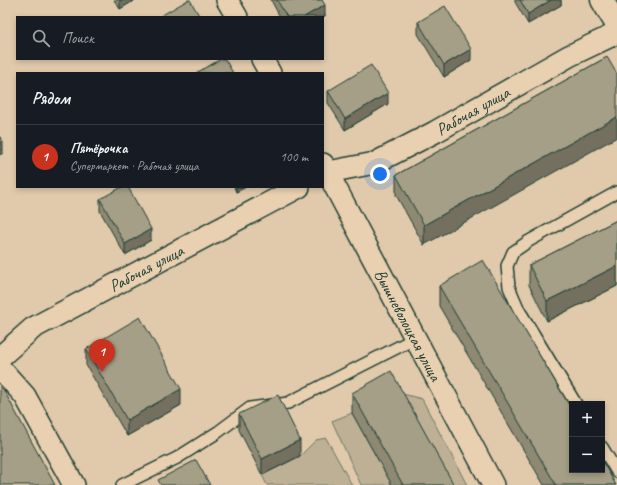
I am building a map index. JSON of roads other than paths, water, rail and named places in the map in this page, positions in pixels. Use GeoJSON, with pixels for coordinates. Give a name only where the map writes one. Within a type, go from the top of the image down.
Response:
{"type":"FeatureCollection","features":[{"type":"Feature","properties":{"kind":"street"},"geometry":{"type":"LineString","coordinates":[[227,0],[236,16]]}},
{"type":"Feature","properties":{"kind":"street"},"geometry":{"type":"LineString","coordinates":[[602,0],[617,26]]}},
{"type":"Feature","properties":{"kind":"street","name":"Рабочая улица"},"geometry":{"type":"LineString","coordinates":[[324,170],[376,163],[435,132],[569,56],[617,34]]}},
{"type":"Feature","properties":{"kind":"street"},"geometry":{"type":"LineString","coordinates":[[263,60],[269,72]]}},
{"type":"Feature","properties":{"kind":"street","name":"Вышневолоцкая улица"},"geometry":{"type":"LineString","coordinates":[[324,170],[416,338],[493,485]]}},
{"type":"Feature","properties":{"kind":"street","name":"Рабочая улица"},"geometry":{"type":"LineString","coordinates":[[0,357],[33,328],[297,188]]}},
{"type":"Feature","properties":{"kind":"street"},"geometry":{"type":"LineString","coordinates":[[0,368],[26,396],[74,485]]}},
{"type":"Feature","properties":{"kind":"street"},"geometry":{"type":"LineString","coordinates":[[0,391],[26,396]]}},
{"type":"Feature","properties":{"kind":"lane"},"geometry":{"type":"LineString","coordinates":[[574,401],[519,310],[509,287],[507,266],[513,252],[617,192]]}},
{"type":"Feature","properties":{"kind":"lane"},"geometry":{"type":"LineString","coordinates":[[122,485],[177,458],[218,432],[250,408],[288,403],[416,338]]}},
{"type":"Feature","properties":{"kind":"lane"},"geometry":{"type":"LineString","coordinates":[[605,452],[617,472]]}},
{"type":"Feature","properties":{"kind":"place","name":"Пятёрочка"},"geometry":{"type":"Point","coordinates":[102,372]}}]}
